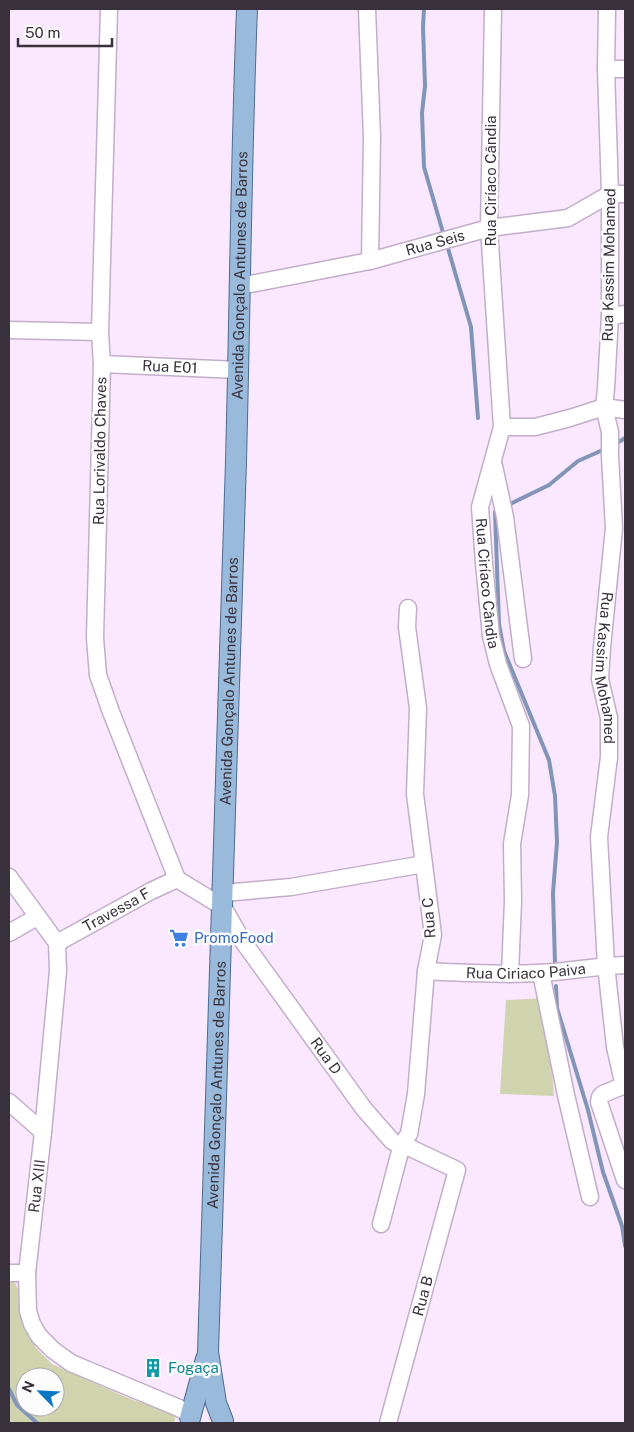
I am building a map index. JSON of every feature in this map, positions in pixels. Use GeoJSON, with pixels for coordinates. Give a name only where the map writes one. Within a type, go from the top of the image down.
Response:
{"type":"FeatureCollection","features":[{"type":"Feature","properties":{"kind":"main road","name":"Avenida Gonçalo Antunes de Barros"},"geometry":{"type":"LineString","coordinates":[[224,1422],[216,1402],[208,1352],[223,900],[238,370],[242,138],[247,9]]}},
{"type":"Feature","properties":{"kind":"main road","name":"Avenida Gonçalo Antunes de Barros"},"geometry":{"type":"LineString","coordinates":[[188,1420],[208,1352]]}},
{"type":"Feature","properties":{"kind":"main road","name":"Avenida Gonçalo Antunes de Barros"},"geometry":{"type":"LineString","coordinates":[[188,1420],[202,1415],[214,1417],[224,1422]]}},
{"type":"Feature","properties":{"kind":"street","name":"Rua Lorivaldo Chaves"},"geometry":{"type":"LineString","coordinates":[[109,9],[94,638],[98,675],[177,879]]}},
{"type":"Feature","properties":{"kind":"street"},"geometry":{"type":"LineString","coordinates":[[367,9],[372,137],[370,261]]}},
{"type":"Feature","properties":{"kind":"street","name":"Rua Ciríaco Cândia"},"geometry":{"type":"LineString","coordinates":[[492,9],[489,228],[502,427],[494,463],[480,507],[491,636],[498,664],[522,726],[520,795],[512,844],[514,901],[510,974]]}},
{"type":"Feature","properties":{"kind":"street","name":"Rua Kassim Mohamed"},"geometry":{"type":"LineString","coordinates":[[607,9],[606,69],[618,194],[618,315],[604,407],[610,432],[614,528],[600,679],[609,718],[609,757],[599,837],[606,966],[615,1047],[625,1086],[603,1094],[599,1102],[625,1180]]}},
{"type":"Feature","properties":{"kind":"street"},"geometry":{"type":"LineString","coordinates":[[606,69],[625,69]]}},
{"type":"Feature","properties":{"kind":"street","name":"Rua Seis"},"geometry":{"type":"LineString","coordinates":[[240,286],[370,261],[489,228],[568,218],[618,194]]}},
{"type":"Feature","properties":{"kind":"street"},"geometry":{"type":"LineString","coordinates":[[9,330],[100,332]]}},
{"type":"Feature","properties":{"kind":"street","name":"Rua E01"},"geometry":{"type":"LineString","coordinates":[[102,364],[238,370]]}},
{"type":"Feature","properties":{"kind":"street"},"geometry":{"type":"LineString","coordinates":[[502,427],[535,427],[604,407],[625,410]]}},
{"type":"Feature","properties":{"kind":"street"},"geometry":{"type":"LineString","coordinates":[[494,463],[505,517],[523,659]]}},
{"type":"Feature","properties":{"kind":"street","name":"Rua C"},"geometry":{"type":"LineString","coordinates":[[382,1224],[402,1144],[409,1134],[416,1094],[426,971],[433,935],[415,794],[418,708],[407,627],[408,608]]}},
{"type":"Feature","properties":{"kind":"street"},"geometry":{"type":"LineString","coordinates":[[177,879],[223,900],[424,864]]}},
{"type":"Feature","properties":{"kind":"street"},"geometry":{"type":"LineString","coordinates":[[9,877],[57,944]]}},
{"type":"Feature","properties":{"kind":"street","name":"Travessa F"},"geometry":{"type":"LineString","coordinates":[[57,944],[151,891],[177,879]]}},
{"type":"Feature","properties":{"kind":"street","name":"Rua D"},"geometry":{"type":"LineString","coordinates":[[223,900],[242,940],[364,1109],[392,1141],[457,1170]]}},
{"type":"Feature","properties":{"kind":"street"},"geometry":{"type":"LineString","coordinates":[[9,933],[37,916]]}},
{"type":"Feature","properties":{"kind":"street","name":"Rua XIII"},"geometry":{"type":"LineString","coordinates":[[57,944],[58,971],[43,1132],[27,1273],[28,1312],[39,1336],[53,1350],[71,1363],[179,1408],[186,1412],[188,1420]]}},
{"type":"Feature","properties":{"kind":"street","name":"Rua Ciriaco Paiva"},"geometry":{"type":"LineString","coordinates":[[426,971],[510,974],[625,965]]}},
{"type":"Feature","properties":{"kind":"street"},"geometry":{"type":"LineString","coordinates":[[541,973],[566,1095],[590,1197]]}},
{"type":"Feature","properties":{"kind":"street"},"geometry":{"type":"LineString","coordinates":[[9,1102],[43,1132]]}},
{"type":"Feature","properties":{"kind":"street","name":"Rua B"},"geometry":{"type":"LineString","coordinates":[[388,1423],[457,1170]]}},
{"type":"Feature","properties":{"kind":"street"},"geometry":{"type":"LineString","coordinates":[[9,1273],[27,1273]]}},
{"type":"Feature","properties":{"kind":"green space"},"geometry":{"type":"Polygon","coordinates":[[[546,998],[554,1096],[500,1094],[506,1000],[546,998]]]}},
{"type":"Feature","properties":{"kind":"green space"},"geometry":{"type":"Polygon","coordinates":[[[9,1277],[14,1281],[19,1291],[24,1319],[36,1348],[52,1364],[59,1367],[15,1367],[15,1417],[65,1417],[65,1370],[128,1398],[176,1415],[174,1423],[9,1423],[9,1277]]]}},
{"type":"Feature","properties":{"kind":"waterway"},"geometry":{"type":"LineString","coordinates":[[424,9],[425,86],[422,113],[424,167],[444,236]]}},
{"type":"Feature","properties":{"kind":"waterway"},"geometry":{"type":"LineString","coordinates":[[447,245],[471,327],[478,418]]}},
{"type":"Feature","properties":{"kind":"waterway"},"geometry":{"type":"LineString","coordinates":[[614,445],[625,438]]}},
{"type":"Feature","properties":{"kind":"waterway"},"geometry":{"type":"LineString","coordinates":[[506,506],[549,485],[578,461],[605,449]]}},
{"type":"Feature","properties":{"kind":"waterway"},"geometry":{"type":"LineString","coordinates":[[500,509],[495,512],[499,624],[504,651],[549,760],[555,796],[557,842],[553,893],[555,964]]}},
{"type":"Feature","properties":{"kind":"waterway"},"geometry":{"type":"LineString","coordinates":[[556,986],[557,1008],[588,1110],[603,1172],[622,1226],[625,1246]]}},
{"type":"Feature","properties":{"kind":"waterway"},"geometry":{"type":"LineString","coordinates":[[9,1389],[17,1405],[37,1423]]}},
{"type":"Feature","properties":{"kind":"place","name":"PromoFood"},"geometry":{"type":"Point","coordinates":[179,938]}},
{"type":"Feature","properties":{"kind":"place","name":"Fogaça"},"geometry":{"type":"Point","coordinates":[153,1368]}}]}
